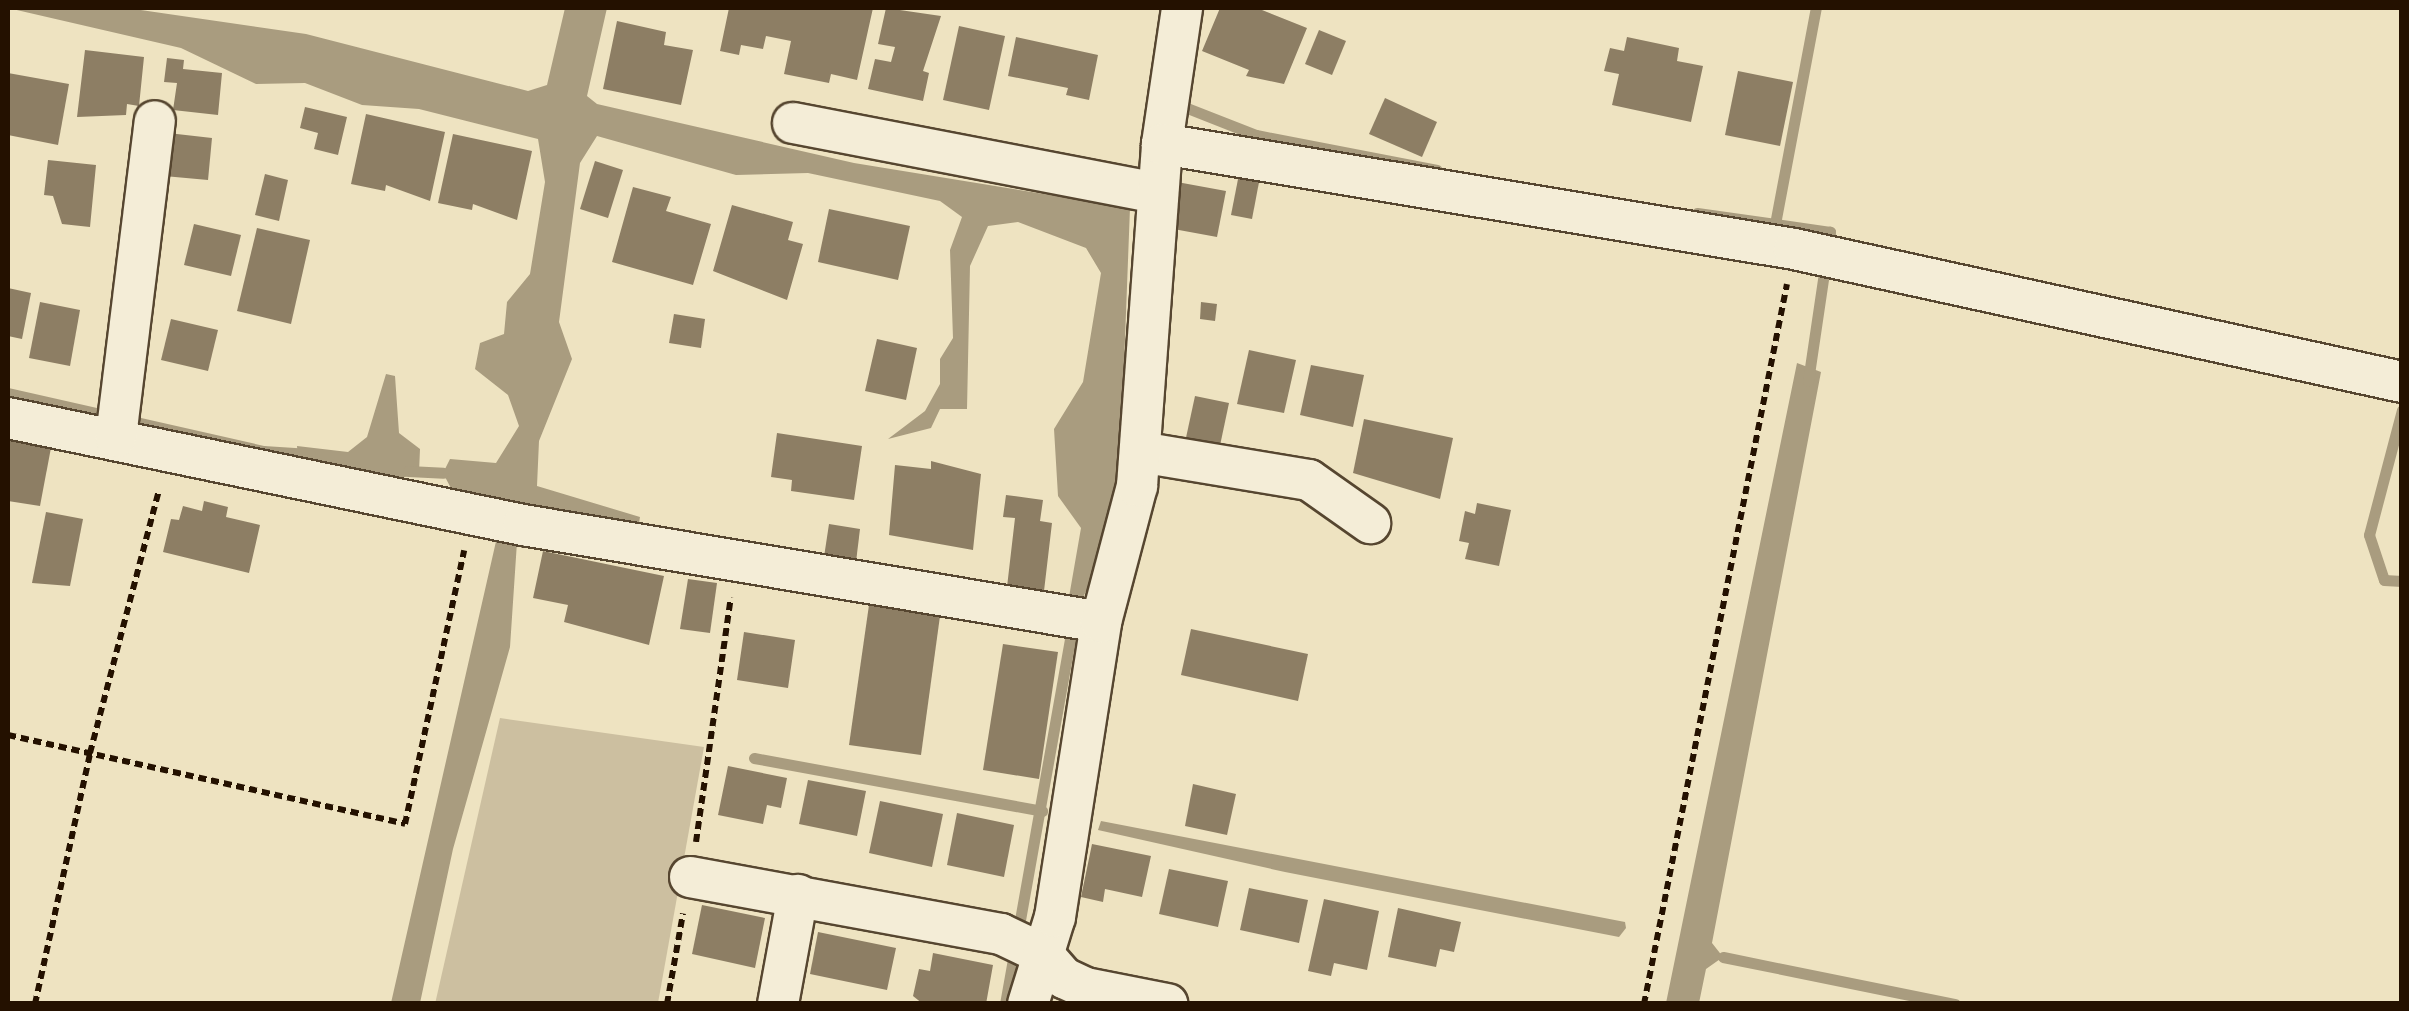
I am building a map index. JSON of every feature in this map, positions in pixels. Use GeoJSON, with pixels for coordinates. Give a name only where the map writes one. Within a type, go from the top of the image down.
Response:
{"type":"FeatureCollection","features":[{"type":"Feature","properties":{"kind":"street"},"geometry":{"type":"LineString","coordinates":[[1028,1004],[1077,799],[1076,757],[1101,622],[1140,452],[1157,193],[1182,8]]}},
{"type":"Feature","properties":{"kind":"street"},"geometry":{"type":"LineString","coordinates":[[119,421],[155,121]]}},
{"type":"Feature","properties":{"kind":"street"},"geometry":{"type":"LineString","coordinates":[[792,122],[1157,193]]}},
{"type":"Feature","properties":{"kind":"street"},"geometry":{"type":"LineString","coordinates":[[1162,144],[1794,249],[2399,382]]}},
{"type":"Feature","properties":{"kind":"street"},"geometry":{"type":"LineString","coordinates":[[8,418],[119,421],[169,450],[494,519],[1101,622]]}},
{"type":"Feature","properties":{"kind":"street"},"geometry":{"type":"LineString","coordinates":[[1140,452],[1309,480],[1370,523]]}},
{"type":"Feature","properties":{"kind":"street"},"geometry":{"type":"LineString","coordinates":[[690,877],[1001,934],[1043,954],[1064,978],[1085,988],[1166,1004]]}},
{"type":"Feature","properties":{"kind":"street"},"geometry":{"type":"LineString","coordinates":[[778,1004],[798,895]]}},
{"type":"Feature","properties":{"kind":"path"},"geometry":{"type":"LineString","coordinates":[[1644,1004],[1794,249]]}},
{"type":"Feature","properties":{"kind":"path"},"geometry":{"type":"LineString","coordinates":[[35,1004],[90,753],[169,450]]}},
{"type":"Feature","properties":{"kind":"path"},"geometry":{"type":"LineString","coordinates":[[8,735],[404,824],[494,519]]}},
{"type":"Feature","properties":{"kind":"path"},"geometry":{"type":"LineString","coordinates":[[667,1004],[690,877],[735,561]]}},
{"type":"Feature","properties":{"kind":"shaded area"},"geometry":{"type":"Polygon","coordinates":[[[8,8],[127,8],[306,34],[528,91],[547,85],[565,8],[607,8],[587,96],[597,104],[854,163],[1130,208],[1120,470],[1098,568],[1081,601],[1069,597],[1081,528],[1058,496],[1054,429],[1083,382],[1101,273],[1086,248],[1018,222],[988,226],[970,266],[967,409],[940,409],[931,428],[888,439],[925,411],[940,384],[940,359],[953,338],[950,250],[962,217],[940,201],[808,173],[736,175],[597,136],[580,163],[559,322],[572,359],[539,441],[537,486],[640,517],[638,529],[517,542],[510,647],[453,849],[420,1003],[391,1003],[502,515],[454,494],[443,473],[450,459],[496,463],[519,426],[508,395],[475,369],[480,343],[504,334],[507,302],[530,274],[545,182],[538,139],[419,109],[362,105],[305,83],[256,84],[181,48],[8,8]]]}},
{"type":"Feature","properties":{"kind":"shaded area"},"geometry":{"type":"Polygon","coordinates":[[[1797,363],[1821,372],[1712,943],[1723,957],[1706,969],[1699,1003],[1666,1003],[1797,363]]]}},
{"type":"Feature","properties":{"kind":"shaded area"},"geometry":{"type":"Polygon","coordinates":[[[386,374],[395,376],[399,433],[420,449],[419,473],[398,479],[298,457],[297,446],[348,452],[367,437],[386,374]]]}},
{"type":"Feature","properties":{"kind":"shaded area"},"geometry":{"type":"Polygon","coordinates":[[[500,718],[704,747],[658,1003],[435,1004],[500,718]]]}},
{"type":"Feature","properties":{"kind":"shaded area"},"geometry":{"type":"Polygon","coordinates":[[[1101,821],[1625,922],[1626,928],[1619,937],[1285,872],[1098,830],[1101,821]]]}},
{"type":"Feature","properties":{"kind":"building"},"geometry":{"type":"Polygon","coordinates":[[[729,8],[873,8],[857,80],[831,74],[829,83],[784,74],[791,41],[766,36],[763,49],[741,45],[739,55],[720,51],[729,8]]]}},
{"type":"Feature","properties":{"kind":"building"},"geometry":{"type":"Polygon","coordinates":[[[886,8],[941,16],[923,71],[929,73],[923,101],[868,89],[875,59],[891,62],[895,47],[878,44],[886,8]]]}},
{"type":"Feature","properties":{"kind":"building"},"geometry":{"type":"Polygon","coordinates":[[[1220,8],[1257,8],[1307,28],[1284,84],[1246,76],[1249,70],[1202,51],[1220,8]]]}},
{"type":"Feature","properties":{"kind":"building"},"geometry":{"type":"Polygon","coordinates":[[[617,21],[666,32],[664,45],[693,50],[681,105],[603,89],[617,21]]]}},
{"type":"Feature","properties":{"kind":"building"},"geometry":{"type":"Polygon","coordinates":[[[959,26],[1005,36],[989,110],[943,100],[959,26]]]}},
{"type":"Feature","properties":{"kind":"building"},"geometry":{"type":"Polygon","coordinates":[[[1319,30],[1346,41],[1332,75],[1305,64],[1319,30]]]}},
{"type":"Feature","properties":{"kind":"building"},"geometry":{"type":"Polygon","coordinates":[[[1016,37],[1098,55],[1089,100],[1066,95],[1068,88],[1008,76],[1016,37]]]}},
{"type":"Feature","properties":{"kind":"building"},"geometry":{"type":"Polygon","coordinates":[[[1627,37],[1679,48],[1677,61],[1703,66],[1691,122],[1612,105],[1619,74],[1604,71],[1610,48],[1624,51],[1627,37]]]}},
{"type":"Feature","properties":{"kind":"building"},"geometry":{"type":"Polygon","coordinates":[[[85,50],[144,57],[139,106],[127,104],[126,115],[77,117],[85,50]]]}},
{"type":"Feature","properties":{"kind":"building"},"geometry":{"type":"Polygon","coordinates":[[[167,58],[184,60],[183,69],[222,73],[218,115],[173,110],[177,83],[164,82],[167,58]]]}},
{"type":"Feature","properties":{"kind":"building"},"geometry":{"type":"Polygon","coordinates":[[[1738,71],[1793,82],[1780,146],[1725,135],[1738,71]]]}},
{"type":"Feature","properties":{"kind":"building"},"geometry":{"type":"Polygon","coordinates":[[[8,73],[69,84],[58,145],[8,135],[8,73]]]}},
{"type":"Feature","properties":{"kind":"building"},"geometry":{"type":"Polygon","coordinates":[[[1385,98],[1437,122],[1422,157],[1369,134],[1385,98]]]}},
{"type":"Feature","properties":{"kind":"building"},"geometry":{"type":"Polygon","coordinates":[[[305,107],[347,117],[338,155],[314,149],[318,133],[300,128],[305,107]]]}},
{"type":"Feature","properties":{"kind":"building"},"geometry":{"type":"Polygon","coordinates":[[[366,114],[445,132],[430,201],[386,185],[385,191],[351,184],[366,114]]]}},
{"type":"Feature","properties":{"kind":"building"},"geometry":{"type":"Polygon","coordinates":[[[168,133],[212,138],[208,180],[164,176],[168,133]]]}},
{"type":"Feature","properties":{"kind":"building"},"geometry":{"type":"Polygon","coordinates":[[[453,134],[532,151],[517,220],[473,204],[472,210],[438,203],[453,134]]]}},
{"type":"Feature","properties":{"kind":"building"},"geometry":{"type":"Polygon","coordinates":[[[48,160],[96,165],[90,227],[62,224],[53,196],[44,195],[48,160]]]}},
{"type":"Feature","properties":{"kind":"building"},"geometry":{"type":"Polygon","coordinates":[[[595,161],[623,170],[608,218],[580,209],[595,161]]]}},
{"type":"Feature","properties":{"kind":"building"},"geometry":{"type":"Polygon","coordinates":[[[265,174],[288,180],[279,221],[255,215],[265,174]]]}},
{"type":"Feature","properties":{"kind":"building"},"geometry":{"type":"Polygon","coordinates":[[[1239,174],[1260,177],[1252,219],[1231,215],[1239,174]]]}},
{"type":"Feature","properties":{"kind":"building"},"geometry":{"type":"Polygon","coordinates":[[[1177,182],[1226,191],[1217,237],[1168,228],[1177,182]]]}},
{"type":"Feature","properties":{"kind":"building"},"geometry":{"type":"Polygon","coordinates":[[[633,187],[671,197],[666,211],[711,224],[693,285],[612,262],[633,187]]]}},
{"type":"Feature","properties":{"kind":"building"},"geometry":{"type":"Polygon","coordinates":[[[732,205],[793,222],[788,240],[803,244],[787,300],[713,271],[732,205]]]}},
{"type":"Feature","properties":{"kind":"building"},"geometry":{"type":"Polygon","coordinates":[[[829,209],[910,226],[898,280],[818,262],[829,209]]]}},
{"type":"Feature","properties":{"kind":"building"},"geometry":{"type":"Polygon","coordinates":[[[194,224],[241,235],[231,276],[184,265],[194,224]]]}},
{"type":"Feature","properties":{"kind":"building"},"geometry":{"type":"Polygon","coordinates":[[[257,228],[310,240],[291,324],[237,311],[257,228]]]}},
{"type":"Feature","properties":{"kind":"building"},"geometry":{"type":"Polygon","coordinates":[[[8,288],[31,293],[22,339],[8,336],[8,288]]]}},
{"type":"Feature","properties":{"kind":"building"},"geometry":{"type":"Polygon","coordinates":[[[40,302],[80,310],[70,366],[29,358],[40,302]]]}},
{"type":"Feature","properties":{"kind":"building"},"geometry":{"type":"Polygon","coordinates":[[[1201,302],[1217,304],[1215,321],[1200,319],[1201,302]]]}},
{"type":"Feature","properties":{"kind":"building"},"geometry":{"type":"Polygon","coordinates":[[[674,314],[705,319],[701,348],[669,343],[674,314]]]}},
{"type":"Feature","properties":{"kind":"building"},"geometry":{"type":"Polygon","coordinates":[[[171,319],[218,330],[208,371],[161,360],[171,319]]]}},
{"type":"Feature","properties":{"kind":"building"},"geometry":{"type":"Polygon","coordinates":[[[877,339],[917,348],[906,400],[865,391],[877,339]]]}},
{"type":"Feature","properties":{"kind":"building"},"geometry":{"type":"Polygon","coordinates":[[[1249,350],[1296,360],[1284,413],[1237,404],[1249,350]]]}},
{"type":"Feature","properties":{"kind":"building"},"geometry":{"type":"Polygon","coordinates":[[[1311,365],[1364,375],[1353,427],[1300,415],[1311,365]]]}},
{"type":"Feature","properties":{"kind":"building"},"geometry":{"type":"Polygon","coordinates":[[[1195,396],[1229,403],[1218,455],[1184,447],[1195,396]]]}},
{"type":"Feature","properties":{"kind":"building"},"geometry":{"type":"Polygon","coordinates":[[[1364,419],[1453,438],[1440,499],[1353,473],[1364,419]]]}},
{"type":"Feature","properties":{"kind":"building"},"geometry":{"type":"Polygon","coordinates":[[[8,429],[53,437],[40,506],[8,501],[8,429]]]}},
{"type":"Feature","properties":{"kind":"building"},"geometry":{"type":"Polygon","coordinates":[[[777,433],[862,446],[854,500],[791,491],[792,480],[771,477],[777,433]]]}},
{"type":"Feature","properties":{"kind":"building"},"geometry":{"type":"Polygon","coordinates":[[[931,461],[981,474],[973,550],[889,535],[895,465],[931,469],[931,461]]]}},
{"type":"Feature","properties":{"kind":"building"},"geometry":{"type":"Polygon","coordinates":[[[1006,495],[1043,500],[1040,521],[1052,523],[1044,591],[1007,587],[1015,518],[1003,517],[1006,495]]]}},
{"type":"Feature","properties":{"kind":"building"},"geometry":{"type":"Polygon","coordinates":[[[204,501],[228,507],[226,517],[260,525],[249,573],[163,552],[171,519],[179,520],[183,506],[202,511],[204,501]]]}},
{"type":"Feature","properties":{"kind":"building"},"geometry":{"type":"Polygon","coordinates":[[[1477,503],[1511,510],[1499,566],[1465,559],[1469,543],[1459,541],[1465,511],[1475,514],[1477,503]]]}},
{"type":"Feature","properties":{"kind":"building"},"geometry":{"type":"Polygon","coordinates":[[[46,512],[83,519],[70,586],[32,583],[46,512]]]}},
{"type":"Feature","properties":{"kind":"building"},"geometry":{"type":"Polygon","coordinates":[[[829,524],[860,529],[856,562],[824,557],[829,524]]]}},
{"type":"Feature","properties":{"kind":"building"},"geometry":{"type":"Polygon","coordinates":[[[543,551],[664,576],[649,645],[564,622],[568,605],[533,598],[543,551]]]}},
{"type":"Feature","properties":{"kind":"building"},"geometry":{"type":"Polygon","coordinates":[[[688,579],[717,583],[710,633],[680,629],[688,579]]]}},
{"type":"Feature","properties":{"kind":"building"},"geometry":{"type":"Polygon","coordinates":[[[869,605],[940,616],[921,755],[849,745],[869,605]]]}},
{"type":"Feature","properties":{"kind":"building"},"geometry":{"type":"Polygon","coordinates":[[[1191,629],[1308,654],[1298,701],[1181,675],[1191,629]]]}},
{"type":"Feature","properties":{"kind":"building"},"geometry":{"type":"Polygon","coordinates":[[[744,632],[795,640],[788,688],[737,680],[744,632]]]}},
{"type":"Feature","properties":{"kind":"building"},"geometry":{"type":"Polygon","coordinates":[[[1003,644],[1058,652],[1039,779],[983,770],[1003,644]]]}},
{"type":"Feature","properties":{"kind":"building"},"geometry":{"type":"Polygon","coordinates":[[[728,766],[787,778],[781,808],[767,805],[763,824],[718,815],[728,766]]]}},
{"type":"Feature","properties":{"kind":"building"},"geometry":{"type":"Polygon","coordinates":[[[808,780],[866,791],[857,836],[799,824],[808,780]]]}},
{"type":"Feature","properties":{"kind":"building"},"geometry":{"type":"Polygon","coordinates":[[[1193,784],[1236,794],[1227,835],[1185,826],[1193,784]]]}},
{"type":"Feature","properties":{"kind":"building"},"geometry":{"type":"Polygon","coordinates":[[[880,801],[943,814],[932,867],[869,853],[880,801]]]}},
{"type":"Feature","properties":{"kind":"building"},"geometry":{"type":"Polygon","coordinates":[[[957,813],[1014,825],[1004,877],[947,865],[957,813]]]}},
{"type":"Feature","properties":{"kind":"building"},"geometry":{"type":"Polygon","coordinates":[[[1092,844],[1151,856],[1142,897],[1105,889],[1103,902],[1081,897],[1092,844]]]}},
{"type":"Feature","properties":{"kind":"building"},"geometry":{"type":"Polygon","coordinates":[[[1169,869],[1228,881],[1218,927],[1159,914],[1169,869]]]}},
{"type":"Feature","properties":{"kind":"building"},"geometry":{"type":"Polygon","coordinates":[[[1249,888],[1308,900],[1299,943],[1240,930],[1249,888]]]}},
{"type":"Feature","properties":{"kind":"building"},"geometry":{"type":"Polygon","coordinates":[[[1324,899],[1379,911],[1367,970],[1334,963],[1331,976],[1308,971],[1324,899]]]}},
{"type":"Feature","properties":{"kind":"building"},"geometry":{"type":"Polygon","coordinates":[[[702,905],[765,918],[755,968],[692,954],[702,905]]]}},
{"type":"Feature","properties":{"kind":"building"},"geometry":{"type":"Polygon","coordinates":[[[1398,908],[1461,922],[1454,952],[1440,949],[1436,967],[1388,957],[1398,908]]]}},
{"type":"Feature","properties":{"kind":"building"},"geometry":{"type":"Polygon","coordinates":[[[818,932],[896,948],[887,990],[810,974],[818,932]]]}},
{"type":"Feature","properties":{"kind":"building"},"geometry":{"type":"Polygon","coordinates":[[[933,953],[993,965],[986,1004],[923,1004],[913,996],[919,969],[930,971],[933,953]]]}},
{"type":"Feature","properties":{"kind":"waterway"},"geometry":{"type":"LineString","coordinates":[[1808,381],[1830,232],[1775,224],[1816,8]]}},
{"type":"Feature","properties":{"kind":"waterway"},"geometry":{"type":"LineString","coordinates":[[1184,100],[1182,106],[1256,135],[1437,170]]}},
{"type":"Feature","properties":{"kind":"waterway"},"geometry":{"type":"LineString","coordinates":[[1697,213],[1775,224]]}},
{"type":"Feature","properties":{"kind":"waterway"},"geometry":{"type":"LineString","coordinates":[[8,393],[263,451],[310,454]]}},
{"type":"Feature","properties":{"kind":"waterway"},"geometry":{"type":"LineString","coordinates":[[2402,410],[2369,535],[2384,580],[2402,581]]}},
{"type":"Feature","properties":{"kind":"waterway"},"geometry":{"type":"LineString","coordinates":[[408,471],[443,473]]}},
{"type":"Feature","properties":{"kind":"waterway"},"geometry":{"type":"LineString","coordinates":[[1005,1004],[1073,623]]}},
{"type":"Feature","properties":{"kind":"waterway"},"geometry":{"type":"LineString","coordinates":[[754,758],[1042,811]]}},
{"type":"Feature","properties":{"kind":"waterway"},"geometry":{"type":"LineString","coordinates":[[1723,957],[1955,1004]]}}]}
